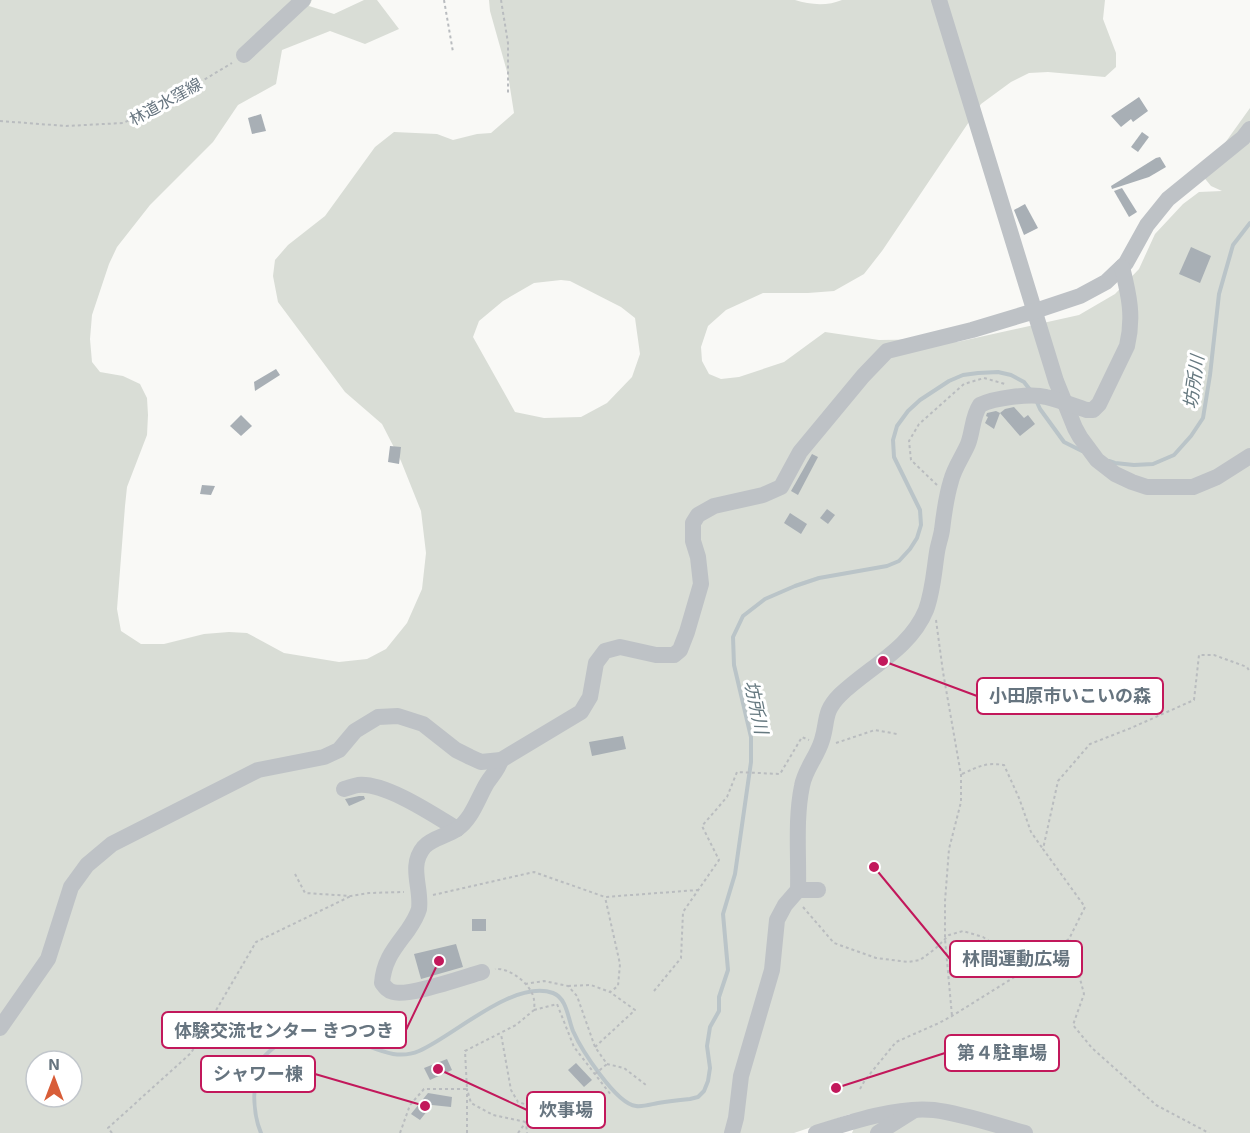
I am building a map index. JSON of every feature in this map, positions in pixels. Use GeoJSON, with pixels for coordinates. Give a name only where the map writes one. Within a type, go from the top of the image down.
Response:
{"type":"FeatureCollection","features":[{"type":"Feature","properties":{"kind":"street"},"geometry":{"type":"LineString","coordinates":[[244,55],[303,0]]}},
{"type":"Feature","properties":{"kind":"street"},"geometry":{"type":"LineString","coordinates":[[939,0],[1056,381],[1080,437],[1097,460],[1116,474],[1147,486],[1193,487],[1217,477],[1250,456]]}},
{"type":"Feature","properties":{"kind":"street"},"geometry":{"type":"LineString","coordinates":[[0,1028],[48,959],[71,887],[87,865],[112,844],[258,770],[324,757],[339,750],[355,731],[378,717],[398,716],[423,724],[456,750],[481,762],[501,760],[581,712],[590,697],[596,663],[605,651],[620,646],[656,655],[674,655],[680,650],[701,584],[698,557],[693,541],[693,523],[698,515],[714,506],[763,495],[781,487],[800,452],[863,376],[887,351],[972,330],[1035,311],[1080,296],[1106,282],[1126,263],[1147,225],[1168,199],[1244,138],[1250,129]]}},
{"type":"Feature","properties":{"kind":"street"},"geometry":{"type":"LineString","coordinates":[[732,1133],[741,1076],[772,970],[777,920],[795,893],[802,785],[806,770],[820,746],[830,707],[840,695],[908,638],[922,619],[932,590],[951,479],[969,442],[973,421],[980,405],[995,399],[1027,396],[1047,397],[1087,410],[1093,410],[1099,404],[1127,346],[1130,329],[1131,304],[1122,267]]}},
{"type":"Feature","properties":{"kind":"street"},"geometry":{"type":"LineString","coordinates":[[483,972],[408,993],[392,992],[382,983],[385,964],[418,911],[419,895],[416,875],[419,855],[423,848],[432,841],[457,829],[468,817],[488,781],[499,768],[501,760]]}},
{"type":"Feature","properties":{"kind":"street"},"geometry":{"type":"LineString","coordinates":[[344,789],[358,785],[378,788],[398,795],[457,829]]}},
{"type":"Feature","properties":{"kind":"street"},"geometry":{"type":"LineString","coordinates":[[795,893],[818,890]]}},
{"type":"Feature","properties":{"kind":"street"},"geometry":{"type":"LineString","coordinates":[[816,1133],[894,1111],[932,1110],[968,1117],[1024,1133]]}},
{"type":"Feature","properties":{"kind":"street"},"geometry":{"type":"LineString","coordinates":[[878,1133],[914,1111]]}},
{"type":"Feature","properties":{"kind":"path"},"geometry":{"type":"LineString","coordinates":[[444,0],[453,52]]}},
{"type":"Feature","properties":{"kind":"path"},"geometry":{"type":"LineString","coordinates":[[501,0],[508,43],[508,94]]}},
{"type":"Feature","properties":{"kind":"path","name":"林道水窪線"},"geometry":{"type":"LineString","coordinates":[[0,121],[66,126],[123,123],[162,105],[244,55]]}},
{"type":"Feature","properties":{"kind":"path"},"geometry":{"type":"LineString","coordinates":[[948,495],[911,460],[909,441],[919,424],[964,384],[984,378],[1000,382],[1027,396]]}},
{"type":"Feature","properties":{"kind":"path"},"geometry":{"type":"LineString","coordinates":[[935,613],[961,775],[961,802],[949,849],[945,901],[945,939],[952,1016]]}},
{"type":"Feature","properties":{"kind":"path"},"geometry":{"type":"LineString","coordinates":[[1043,849],[1058,781],[1090,744],[1194,700],[1198,655],[1214,655],[1247,667],[1250,672]]}},
{"type":"Feature","properties":{"kind":"path"},"geometry":{"type":"LineString","coordinates":[[654,991],[681,958],[683,912],[719,860],[702,826],[727,797],[737,772],[780,774],[802,737],[826,747],[875,730],[897,734]]}},
{"type":"Feature","properties":{"kind":"path"},"geometry":{"type":"LineString","coordinates":[[860,1089],[896,1042],[952,1016],[1070,939],[1085,907],[1031,832],[1004,765],[992,763],[982,765],[961,775]]}},
{"type":"Feature","properties":{"kind":"path"},"geometry":{"type":"LineString","coordinates":[[295,874],[305,892],[351,896],[369,893],[419,895],[534,872],[604,897],[699,890]]}},
{"type":"Feature","properties":{"kind":"path"},"geometry":{"type":"LineString","coordinates":[[795,893],[834,943],[876,958],[908,962],[920,960],[949,935],[963,931],[983,937],[1008,954],[1021,973]]}},
{"type":"Feature","properties":{"kind":"path"},"geometry":{"type":"LineString","coordinates":[[112,1133],[108,1128],[191,1053],[256,942],[351,896]]}},
{"type":"Feature","properties":{"kind":"path"},"geometry":{"type":"LineString","coordinates":[[604,897],[620,964],[618,986],[609,992]]}},
{"type":"Feature","properties":{"kind":"path"},"geometry":{"type":"LineString","coordinates":[[1070,939],[1084,994],[1073,1025],[1092,1048],[1156,1105],[1209,1133]]}},
{"type":"Feature","properties":{"kind":"path"},"geometry":{"type":"LineString","coordinates":[[483,972],[499,968],[519,978],[534,998],[534,1010]]}},
{"type":"Feature","properties":{"kind":"path"},"geometry":{"type":"LineString","coordinates":[[525,984],[544,981],[568,986],[591,985],[609,992],[635,1010],[595,1047]]}},
{"type":"Feature","properties":{"kind":"path"},"geometry":{"type":"LineString","coordinates":[[568,986],[577,996],[595,1047],[607,1064],[624,1068],[646,1084]]}},
{"type":"Feature","properties":{"kind":"path"},"geometry":{"type":"LineString","coordinates":[[467,1133],[465,1051],[501,1034],[534,1010],[557,1004],[574,1047],[611,1095]]}},
{"type":"Feature","properties":{"kind":"path"},"geometry":{"type":"LineString","coordinates":[[501,1034],[511,1090],[518,1102],[537,1110],[536,1117],[526,1122],[518,1133]]}},
{"type":"Feature","properties":{"kind":"path"},"geometry":{"type":"LineString","coordinates":[[595,1075],[607,1064]]}},
{"type":"Feature","properties":{"kind":"path"},"geometry":{"type":"LineString","coordinates":[[400,1133],[410,1105],[424,1089],[467,1089]]}},
{"type":"Feature","properties":{"kind":"path"},"geometry":{"type":"LineString","coordinates":[[467,1089],[471,1103],[493,1115],[526,1122]]}},
{"type":"Feature","properties":{"kind":"path"},"geometry":{"type":"LineString","coordinates":[[526,1122],[527,1133]]}},
{"type":"Feature","properties":{"kind":"shaded area"},"geometry":{"type":"Polygon","coordinates":[[[0,0],[312,0],[309,6],[334,14],[364,0],[377,0],[399,29],[365,44],[330,31],[282,50],[276,84],[238,105],[213,142],[150,205],[117,247],[92,315],[90,339],[92,362],[100,372],[123,376],[140,384],[147,398],[147,435],[127,487],[117,609],[121,631],[141,644],[164,644],[204,634],[247,633],[284,653],[339,662],[367,659],[386,649],[407,623],[422,589],[426,553],[421,511],[401,461],[382,424],[345,392],[278,302],[273,276],[275,260],[288,245],[325,216],[375,147],[394,132],[437,134],[453,140],[491,133],[514,113],[508,75],[489,0],[795,0],[819,4],[842,0],[1105,0],[1103,19],[1116,53],[1116,67],[1105,77],[1048,72],[1029,73],[1011,82],[981,104],[864,274],[834,291],[763,293],[726,310],[708,326],[701,347],[702,361],[709,374],[721,379],[739,377],[784,362],[825,332],[879,340],[946,339],[957,342],[1079,315],[1115,294],[1139,269],[1155,234],[1183,204],[1199,192],[1222,191],[1211,186],[1202,175],[1250,108],[1250,1133],[852,1133],[855,1126],[850,1114],[794,1133],[0,1133],[0,0]],[[570,281],[534,283],[503,301],[479,321],[473,337],[515,412],[544,418],[581,417],[607,403],[632,377],[640,354],[635,318],[621,307],[570,281]]]}},
{"type":"Feature","properties":{"kind":"building"},"geometry":{"type":"Polygon","coordinates":[[[1139,97],[1148,111],[1133,122],[1131,119],[1121,127],[1111,116],[1139,97]]]}},
{"type":"Feature","properties":{"kind":"building"},"geometry":{"type":"Polygon","coordinates":[[[261,114],[266,131],[252,134],[248,118],[261,114]]]}},
{"type":"Feature","properties":{"kind":"building"},"geometry":{"type":"Polygon","coordinates":[[[1142,132],[1149,137],[1138,152],[1131,147],[1142,132]]]}},
{"type":"Feature","properties":{"kind":"building"},"geometry":{"type":"Polygon","coordinates":[[[1160,157],[1166,167],[1149,177],[1112,189],[1111,186],[1160,157]]]}},
{"type":"Feature","properties":{"kind":"building"},"geometry":{"type":"Polygon","coordinates":[[[1122,188],[1137,212],[1129,217],[1114,191],[1122,188]]]}},
{"type":"Feature","properties":{"kind":"building"},"geometry":{"type":"Polygon","coordinates":[[[1025,204],[1038,228],[1024,235],[1014,210],[1025,204]]]}},
{"type":"Feature","properties":{"kind":"building"},"geometry":{"type":"Polygon","coordinates":[[[1191,247],[1211,256],[1200,283],[1179,274],[1191,247]]]}},
{"type":"Feature","properties":{"kind":"building"},"geometry":{"type":"Polygon","coordinates":[[[276,369],[280,375],[255,391],[254,382],[276,369]]]}},
{"type":"Feature","properties":{"kind":"building"},"geometry":{"type":"Polygon","coordinates":[[[1014,407],[1024,418],[1028,415],[1035,424],[1020,436],[1000,413],[1014,407]]]}},
{"type":"Feature","properties":{"kind":"building"},"geometry":{"type":"Polygon","coordinates":[[[996,411],[1000,413],[994,429],[985,423],[987,413],[996,411]]]}},
{"type":"Feature","properties":{"kind":"building"},"geometry":{"type":"Polygon","coordinates":[[[241,415],[252,426],[241,436],[230,426],[241,415]]]}},
{"type":"Feature","properties":{"kind":"building"},"geometry":{"type":"Polygon","coordinates":[[[390,446],[401,447],[399,464],[388,462],[390,446]]]}},
{"type":"Feature","properties":{"kind":"building"},"geometry":{"type":"Polygon","coordinates":[[[812,454],[818,457],[798,495],[791,491],[812,454]]]}},
{"type":"Feature","properties":{"kind":"building"},"geometry":{"type":"Polygon","coordinates":[[[202,485],[215,486],[211,495],[200,494],[202,485]]]}},
{"type":"Feature","properties":{"kind":"building"},"geometry":{"type":"Polygon","coordinates":[[[827,509],[835,515],[828,524],[820,518],[827,509]]]}},
{"type":"Feature","properties":{"kind":"building"},"geometry":{"type":"Polygon","coordinates":[[[790,513],[807,524],[801,534],[784,523],[790,513]]]}},
{"type":"Feature","properties":{"kind":"building"},"geometry":{"type":"Polygon","coordinates":[[[623,736],[626,749],[592,756],[589,742],[623,736]]]}},
{"type":"Feature","properties":{"kind":"building"},"geometry":{"type":"Polygon","coordinates":[[[364,796],[365,799],[349,806],[345,799],[364,796]]]}},
{"type":"Feature","properties":{"kind":"building"},"geometry":{"type":"Polygon","coordinates":[[[472,919],[486,919],[486,931],[472,931],[472,919]]]}},
{"type":"Feature","properties":{"kind":"building"},"geometry":{"type":"Polygon","coordinates":[[[456,944],[463,967],[421,979],[414,954],[456,944]]]}},
{"type":"Feature","properties":{"kind":"building"},"geometry":{"type":"Polygon","coordinates":[[[447,1059],[452,1070],[430,1080],[424,1068],[447,1059]]]}},
{"type":"Feature","properties":{"kind":"building"},"geometry":{"type":"Polygon","coordinates":[[[576,1063],[592,1080],[584,1087],[568,1070],[576,1063]]]}},
{"type":"Feature","properties":{"kind":"building"},"geometry":{"type":"Polygon","coordinates":[[[428,1093],[452,1097],[451,1107],[432,1105],[420,1120],[411,1114],[428,1093]]]}},
{"type":"Feature","properties":{"kind":"waterway","name":"坊所川"},"geometry":{"type":"LineString","coordinates":[[1109,461],[1134,465],[1153,464],[1174,455],[1203,418],[1219,294],[1233,245],[1250,223]]}},
{"type":"Feature","properties":{"kind":"waterway","name":"坊所川"},"geometry":{"type":"LineString","coordinates":[[261,1133],[254,1102],[257,1070],[267,1054],[285,1041],[304,1035],[325,1034],[394,1054],[411,1054],[433,1044],[502,1001],[537,991],[553,993],[561,999],[583,1050],[609,1086],[628,1103],[642,1106],[698,1097],[704,1091],[708,1081],[710,1068],[707,1046],[710,1027],[719,1011],[719,997],[728,970],[723,914],[735,874],[751,762],[751,737],[734,665],[733,637],[743,616],[765,599],[819,578],[887,566],[899,561],[910,549],[921,525],[920,510],[894,457],[893,440],[897,426],[920,400],[949,381],[963,375],[978,373],[998,372],[1011,375],[1024,382],[1031,391]]}},
{"type":"Feature","properties":{"kind":"waterway","name":"坊所川"},"geometry":{"type":"LineString","coordinates":[[1036,400],[1064,442],[1082,451]]}},
{"type":"Feature","properties":{"kind":"place","name":"小田原市いこいの森"},"geometry":{"type":"Point","coordinates":[883,661]}},
{"type":"Feature","properties":{"kind":"place","name":"林間運動広場"},"geometry":{"type":"Point","coordinates":[874,867]}},
{"type":"Feature","properties":{"kind":"place","name":"体験交流センター きつつき"},"geometry":{"type":"Point","coordinates":[439,961]}},
{"type":"Feature","properties":{"kind":"place","name":"炊事場"},"geometry":{"type":"Point","coordinates":[438,1069]}},
{"type":"Feature","properties":{"kind":"place","name":"第４駐車場"},"geometry":{"type":"Point","coordinates":[836,1088]}},
{"type":"Feature","properties":{"kind":"place","name":"シャワー棟"},"geometry":{"type":"Point","coordinates":[425,1106]}}]}
